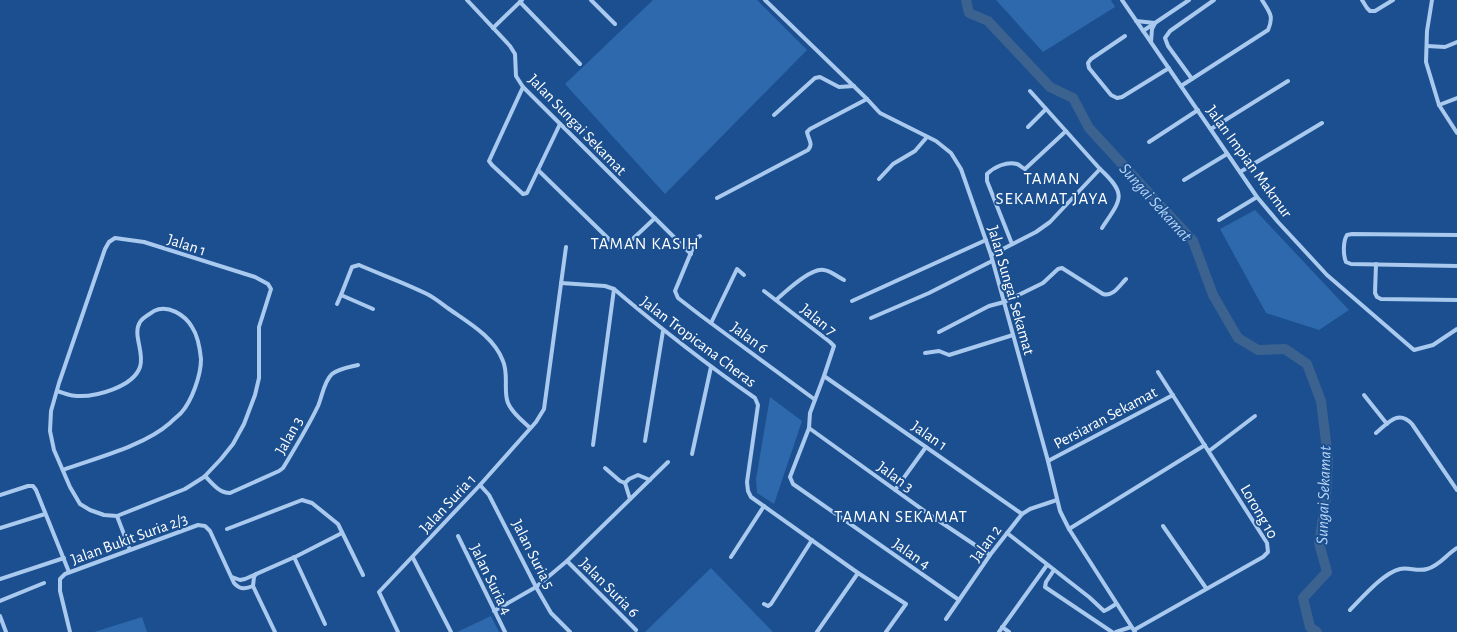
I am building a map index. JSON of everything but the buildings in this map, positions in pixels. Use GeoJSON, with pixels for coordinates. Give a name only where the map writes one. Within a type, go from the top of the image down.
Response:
{"type":"FeatureCollection","features":[{"type":"Feature","properties":{"kind":"street","name":"Jalan Sungai Sekamat"},"geometry":{"type":"LineString","coordinates":[[467,0],[510,46],[515,54],[516,76],[523,87],[691,254]]}},
{"type":"Feature","properties":{"kind":"street"},"geometry":{"type":"LineString","coordinates":[[591,0],[615,24]]}},
{"type":"Feature","properties":{"kind":"street","name":"Jalan Sungai Sekamat"},"geometry":{"type":"LineString","coordinates":[[765,0],[880,113],[936,141],[951,153],[961,170],[991,255],[1048,461],[1060,511],[1069,529],[1133,630]]}},
{"type":"Feature","properties":{"kind":"street","name":"Jalan Impian Makmur"},"geometry":{"type":"LineString","coordinates":[[1122,0],[1257,197],[1327,275],[1414,350],[1433,346],[1457,329]]}},
{"type":"Feature","properties":{"kind":"street"},"geometry":{"type":"LineString","coordinates":[[1143,31],[1189,0]]}},
{"type":"Feature","properties":{"kind":"street"},"geometry":{"type":"LineString","coordinates":[[1192,79],[1168,46],[1165,38],[1170,31],[1214,0]]}},
{"type":"Feature","properties":{"kind":"street"},"geometry":{"type":"LineString","coordinates":[[1181,86],[1268,30],[1272,21],[1270,13],[1262,0]]}},
{"type":"Feature","properties":{"kind":"street"},"geometry":{"type":"LineString","coordinates":[[1362,0],[1370,11],[1376,10],[1393,0]]}},
{"type":"Feature","properties":{"kind":"street"},"geometry":{"type":"LineString","coordinates":[[1432,0],[1427,31],[1426,62],[1438,105],[1457,133]]}},
{"type":"Feature","properties":{"kind":"street"},"geometry":{"type":"LineString","coordinates":[[493,28],[521,1],[580,64]]}},
{"type":"Feature","properties":{"kind":"street"},"geometry":{"type":"LineString","coordinates":[[1136,21],[1156,23]]}},
{"type":"Feature","properties":{"kind":"street"},"geometry":{"type":"LineString","coordinates":[[1151,42],[1152,29],[1156,23]]}},
{"type":"Feature","properties":{"kind":"street"},"geometry":{"type":"LineString","coordinates":[[1124,36],[1091,59],[1088,63],[1089,68],[1111,95],[1117,98],[1122,97],[1169,68]]}},
{"type":"Feature","properties":{"kind":"street"},"geometry":{"type":"LineString","coordinates":[[1427,46],[1445,47],[1457,42]]}},
{"type":"Feature","properties":{"kind":"street"},"geometry":{"type":"LineString","coordinates":[[774,115],[815,78],[820,77],[839,87],[854,86]]}},
{"type":"Feature","properties":{"kind":"street"},"geometry":{"type":"LineString","coordinates":[[1211,129],[1288,81]]}},
{"type":"Feature","properties":{"kind":"street"},"geometry":{"type":"LineString","coordinates":[[523,87],[489,161],[523,194],[527,193],[560,124]]}},
{"type":"Feature","properties":{"kind":"street"},"geometry":{"type":"LineString","coordinates":[[1030,91],[1117,187],[1119,199],[1118,206],[1102,228]]}},
{"type":"Feature","properties":{"kind":"street"},"geometry":{"type":"LineString","coordinates":[[1438,105],[1457,98]]}},
{"type":"Feature","properties":{"kind":"street"},"geometry":{"type":"LineString","coordinates":[[717,198],[808,150],[811,144],[807,132],[810,129],[867,99]]}},
{"type":"Feature","properties":{"kind":"street"},"geometry":{"type":"LineString","coordinates":[[1028,127],[1046,109]]}},
{"type":"Feature","properties":{"kind":"street"},"geometry":{"type":"LineString","coordinates":[[1149,142],[1198,110]]}},
{"type":"Feature","properties":{"kind":"street"},"geometry":{"type":"LineString","coordinates":[[1240,172],[1322,123]]}},
{"type":"Feature","properties":{"kind":"street"},"geometry":{"type":"LineString","coordinates":[[1012,244],[986,176],[990,171],[1005,164],[1016,164],[1025,169],[1066,131]]}},
{"type":"Feature","properties":{"kind":"street"},"geometry":{"type":"LineString","coordinates":[[879,180],[886,174],[893,164],[915,151],[927,137]]}},
{"type":"Feature","properties":{"kind":"street"},"geometry":{"type":"LineString","coordinates":[[1184,180],[1228,154]]}},
{"type":"Feature","properties":{"kind":"street"},"geometry":{"type":"LineString","coordinates":[[991,255],[1036,232],[1050,222],[1100,169]]}},
{"type":"Feature","properties":{"kind":"street"},"geometry":{"type":"LineString","coordinates":[[538,170],[616,247],[623,248],[655,218]]}},
{"type":"Feature","properties":{"kind":"street"},"geometry":{"type":"LineString","coordinates":[[1219,220],[1257,197]]}},
{"type":"Feature","properties":{"kind":"street"},"geometry":{"type":"LineString","coordinates":[[1457,234],[1352,234],[1347,235],[1344,239],[1344,258],[1346,262],[1351,264],[1457,266]]}},
{"type":"Feature","properties":{"kind":"street"},"geometry":{"type":"LineString","coordinates":[[691,254],[697,238],[700,236]]}},
{"type":"Feature","properties":{"kind":"street","name":"Jalan 1"},"geometry":{"type":"LineString","coordinates":[[115,238],[144,242],[263,281],[268,284],[271,289],[260,327],[259,378],[255,395],[244,424],[233,444],[221,459],[205,476],[186,489],[118,516],[104,515],[90,510],[80,504],[62,470],[54,450],[50,431],[51,411],[57,391],[99,263],[109,242],[115,238]]}},
{"type":"Feature","properties":{"kind":"street"},"geometry":{"type":"LineString","coordinates":[[852,301],[986,240]]}},
{"type":"Feature","properties":{"kind":"street","name":"Jalan Suria 1"},"geometry":{"type":"LineString","coordinates":[[398,632],[379,592],[413,558],[480,485],[530,428],[544,409],[566,247]]}},
{"type":"Feature","properties":{"kind":"street","name":"Jalan 6"},"geometry":{"type":"LineString","coordinates":[[691,254],[675,291],[678,298],[814,399]]}},
{"type":"Feature","properties":{"kind":"street"},"geometry":{"type":"LineString","coordinates":[[871,318],[929,293],[992,261]]}},
{"type":"Feature","properties":{"kind":"street"},"geometry":{"type":"LineString","coordinates":[[1376,264],[1375,293],[1377,297],[1457,300]]}},
{"type":"Feature","properties":{"kind":"street"},"geometry":{"type":"LineString","coordinates":[[337,304],[352,267],[359,266],[428,294],[489,339],[497,348],[507,375],[506,388],[508,402],[514,412],[530,428]]}},
{"type":"Feature","properties":{"kind":"street"},"geometry":{"type":"LineString","coordinates":[[939,332],[989,306],[1004,302],[1044,283],[1058,269],[1062,268],[1108,296],[1113,294],[1126,279]]}},
{"type":"Feature","properties":{"kind":"street"},"geometry":{"type":"LineString","coordinates":[[711,323],[737,269],[744,275]]}},
{"type":"Feature","properties":{"kind":"street"},"geometry":{"type":"LineString","coordinates":[[776,300],[792,285],[817,270],[824,270],[844,280]]}},
{"type":"Feature","properties":{"kind":"street","name":"Jalan Tropicana Cheras"},"geometry":{"type":"LineString","coordinates":[[561,283],[605,286],[614,289],[663,331],[755,398],[758,405],[747,482],[748,491],[751,497],[858,573],[906,604],[886,632]]}},
{"type":"Feature","properties":{"kind":"street"},"geometry":{"type":"LineString","coordinates":[[593,445],[614,289]]}},
{"type":"Feature","properties":{"kind":"street","name":"Jalan 7"},"geometry":{"type":"LineString","coordinates":[[764,291],[834,346],[824,376]]}},
{"type":"Feature","properties":{"kind":"street"},"geometry":{"type":"LineString","coordinates":[[341,295],[373,309]]}},
{"type":"Feature","properties":{"kind":"street"},"geometry":{"type":"LineString","coordinates":[[57,391],[78,396],[100,394],[115,389],[135,376],[140,367],[141,355],[137,330],[140,322],[149,314],[160,309],[173,310],[183,316],[192,327],[199,346],[201,360],[199,375],[194,392],[182,412],[163,429],[150,437],[62,470]]}},
{"type":"Feature","properties":{"kind":"street"},"geometry":{"type":"LineString","coordinates":[[645,441],[663,331]]}},
{"type":"Feature","properties":{"kind":"street"},"geometry":{"type":"LineString","coordinates":[[925,353],[939,351],[949,355],[1013,334]]}},
{"type":"Feature","properties":{"kind":"street","name":"Jalan 3"},"geometry":{"type":"LineString","coordinates":[[205,476],[224,493],[230,493],[279,472],[299,441],[318,405],[331,374],[358,365]]}},
{"type":"Feature","properties":{"kind":"street"},"geometry":{"type":"LineString","coordinates":[[692,454],[711,367]]}},
{"type":"Feature","properties":{"kind":"street","name":"Lorong 10"},"geometry":{"type":"LineString","coordinates":[[1116,632],[1133,630],[1263,557],[1268,552],[1267,543],[1158,372]]}},
{"type":"Feature","properties":{"kind":"street"},"geometry":{"type":"LineString","coordinates":[[809,428],[810,413],[814,399],[824,376]]}},
{"type":"Feature","properties":{"kind":"street","name":"Jalan 1"},"geometry":{"type":"LineString","coordinates":[[824,376],[1022,514]]}},
{"type":"Feature","properties":{"kind":"street","name":"Persiaran Sekamat"},"geometry":{"type":"LineString","coordinates":[[1048,461],[1173,395]]}},
{"type":"Feature","properties":{"kind":"street"},"geometry":{"type":"LineString","coordinates":[[1364,395],[1387,424]]}},
{"type":"Feature","properties":{"kind":"street"},"geometry":{"type":"LineString","coordinates":[[1209,451],[1255,416]]}},
{"type":"Feature","properties":{"kind":"street"},"geometry":{"type":"LineString","coordinates":[[1376,433],[1396,417],[1401,416],[1406,418],[1412,424],[1457,490]]}},
{"type":"Feature","properties":{"kind":"street","name":"Jalan 3"},"geometry":{"type":"LineString","coordinates":[[809,428],[895,490],[990,555]]}},
{"type":"Feature","properties":{"kind":"street","name":"Jalan 4"},"geometry":{"type":"LineString","coordinates":[[809,428],[790,477],[793,484],[959,600]]}},
{"type":"Feature","properties":{"kind":"street"},"geometry":{"type":"LineString","coordinates":[[1069,529],[1205,445]]}},
{"type":"Feature","properties":{"kind":"street"},"geometry":{"type":"LineString","coordinates":[[895,490],[926,447]]}},
{"type":"Feature","properties":{"kind":"street"},"geometry":{"type":"LineString","coordinates":[[494,611],[536,587],[567,561],[668,462]]}},
{"type":"Feature","properties":{"kind":"street"},"geometry":{"type":"LineString","coordinates":[[605,468],[620,481],[625,483],[630,499]]}},
{"type":"Feature","properties":{"kind":"street"},"geometry":{"type":"LineString","coordinates":[[625,483],[629,479],[638,475],[650,480]]}},
{"type":"Feature","properties":{"kind":"street","name":"Jalan Suria 5"},"geometry":{"type":"LineString","coordinates":[[480,485],[489,494],[536,587],[552,613],[570,632]]}},
{"type":"Feature","properties":{"kind":"street"},"geometry":{"type":"LineString","coordinates":[[0,495],[28,486],[33,486],[36,490],[69,572]]}},
{"type":"Feature","properties":{"kind":"street"},"geometry":{"type":"LineString","coordinates":[[227,529],[302,500],[312,503],[338,524],[363,576]]}},
{"type":"Feature","properties":{"kind":"street","name":"Jalan 2"},"geometry":{"type":"LineString","coordinates":[[946,619],[990,555],[1022,514],[1030,509],[1057,500]]}},
{"type":"Feature","properties":{"kind":"street"},"geometry":{"type":"LineString","coordinates":[[731,557],[764,506]]}},
{"type":"Feature","properties":{"kind":"street"},"geometry":{"type":"LineString","coordinates":[[0,528],[45,514]]}},
{"type":"Feature","properties":{"kind":"street"},"geometry":{"type":"LineString","coordinates":[[118,516],[130,550]]}},
{"type":"Feature","properties":{"kind":"street","name":"Jalan Bukit Suria 2/3"},"geometry":{"type":"LineString","coordinates":[[70,632],[60,590],[60,579],[65,574],[198,525],[205,526],[210,531],[237,587],[244,588],[253,586]]}},
{"type":"Feature","properties":{"kind":"street"},"geometry":{"type":"LineString","coordinates":[[1163,526],[1206,588]]}},
{"type":"Feature","properties":{"kind":"street"},"geometry":{"type":"LineString","coordinates":[[231,577],[240,580],[245,579],[342,533]]}},
{"type":"Feature","properties":{"kind":"street"},"geometry":{"type":"LineString","coordinates":[[1007,533],[1089,597],[1104,611],[1116,604]]}},
{"type":"Feature","properties":{"kind":"street","name":"Jalan Suria 4"},"geometry":{"type":"LineString","coordinates":[[458,536],[505,632]]}},
{"type":"Feature","properties":{"kind":"street"},"geometry":{"type":"LineString","coordinates":[[764,604],[768,606],[771,604],[812,540]]}},
{"type":"Feature","properties":{"kind":"street"},"geometry":{"type":"LineString","coordinates":[[1350,610],[1383,578],[1392,572],[1400,569],[1427,569],[1435,565],[1457,548]]}},
{"type":"Feature","properties":{"kind":"street"},"geometry":{"type":"LineString","coordinates":[[294,557],[325,624]]}},
{"type":"Feature","properties":{"kind":"street"},"geometry":{"type":"LineString","coordinates":[[0,579],[64,558]]}},
{"type":"Feature","properties":{"kind":"street"},"geometry":{"type":"LineString","coordinates":[[413,558],[451,632]]}},
{"type":"Feature","properties":{"kind":"street","name":"Jalan Suria 6"},"geometry":{"type":"LineString","coordinates":[[567,561],[636,630]]}},
{"type":"Feature","properties":{"kind":"street"},"geometry":{"type":"LineString","coordinates":[[999,632],[1047,565]]}},
{"type":"Feature","properties":{"kind":"street"},"geometry":{"type":"LineString","coordinates":[[1054,570],[1044,587],[1112,632]]}},
{"type":"Feature","properties":{"kind":"street"},"geometry":{"type":"LineString","coordinates":[[256,573],[253,586],[275,632]]}},
{"type":"Feature","properties":{"kind":"street"},"geometry":{"type":"LineString","coordinates":[[817,632],[858,573]]}},
{"type":"Feature","properties":{"kind":"street"},"geometry":{"type":"LineString","coordinates":[[0,601],[44,583]]}},
{"type":"Feature","properties":{"kind":"street"},"geometry":{"type":"LineString","coordinates":[[0,616],[6,632]]}},
{"type":"Feature","properties":{"kind":"street"},"geometry":{"type":"LineString","coordinates":[[1002,627],[1009,632]]}},
{"type":"Feature","properties":{"kind":"shaded area"},"geometry":{"type":"Polygon","coordinates":[[[653,0],[757,0],[807,50],[665,194],[565,84],[653,0]]]}},
{"type":"Feature","properties":{"kind":"shaded area"},"geometry":{"type":"Polygon","coordinates":[[[996,0],[1111,0],[1115,7],[1043,52],[996,0]]]}},
{"type":"Feature","properties":{"kind":"shaded area"},"geometry":{"type":"Polygon","coordinates":[[[1255,210],[1349,310],[1319,330],[1266,313],[1220,229],[1255,210]]]}},
{"type":"Feature","properties":{"kind":"shaded area"},"geometry":{"type":"Polygon","coordinates":[[[770,397],[802,421],[774,504],[757,493],[756,479],[770,397]]]}},
{"type":"Feature","properties":{"kind":"shaded area"},"geometry":{"type":"Polygon","coordinates":[[[711,568],[773,632],[645,632],[711,568]]]}},
{"type":"Feature","properties":{"kind":"shaded area"},"geometry":{"type":"Polygon","coordinates":[[[491,616],[499,632],[457,632],[491,616]]]}},
{"type":"Feature","properties":{"kind":"shaded area"},"geometry":{"type":"Polygon","coordinates":[[[142,617],[147,632],[94,632],[142,617]]]}},
{"type":"Feature","properties":{"kind":"waterway","name":"Sungai Sekamat"},"geometry":{"type":"LineString","coordinates":[[966,0],[969,13],[988,21],[1050,87],[1073,98],[1089,128],[1193,241],[1213,295],[1238,338],[1258,350],[1285,349],[1307,364],[1321,401],[1328,458],[1326,499],[1319,543],[1327,572],[1303,598],[1310,627],[1317,632]]}},
{"type":"Feature","properties":{"kind":"district","name":"TAMAN SEKAMAT JAYA"},"geometry":{"type":"Point","coordinates":[1052,188]}},
{"type":"Feature","properties":{"kind":"district","name":"TAMAN KASIH"},"geometry":{"type":"Point","coordinates":[645,243]}},
{"type":"Feature","properties":{"kind":"district","name":"TAMAN SEKAMAT"},"geometry":{"type":"Point","coordinates":[901,516]}}]}
